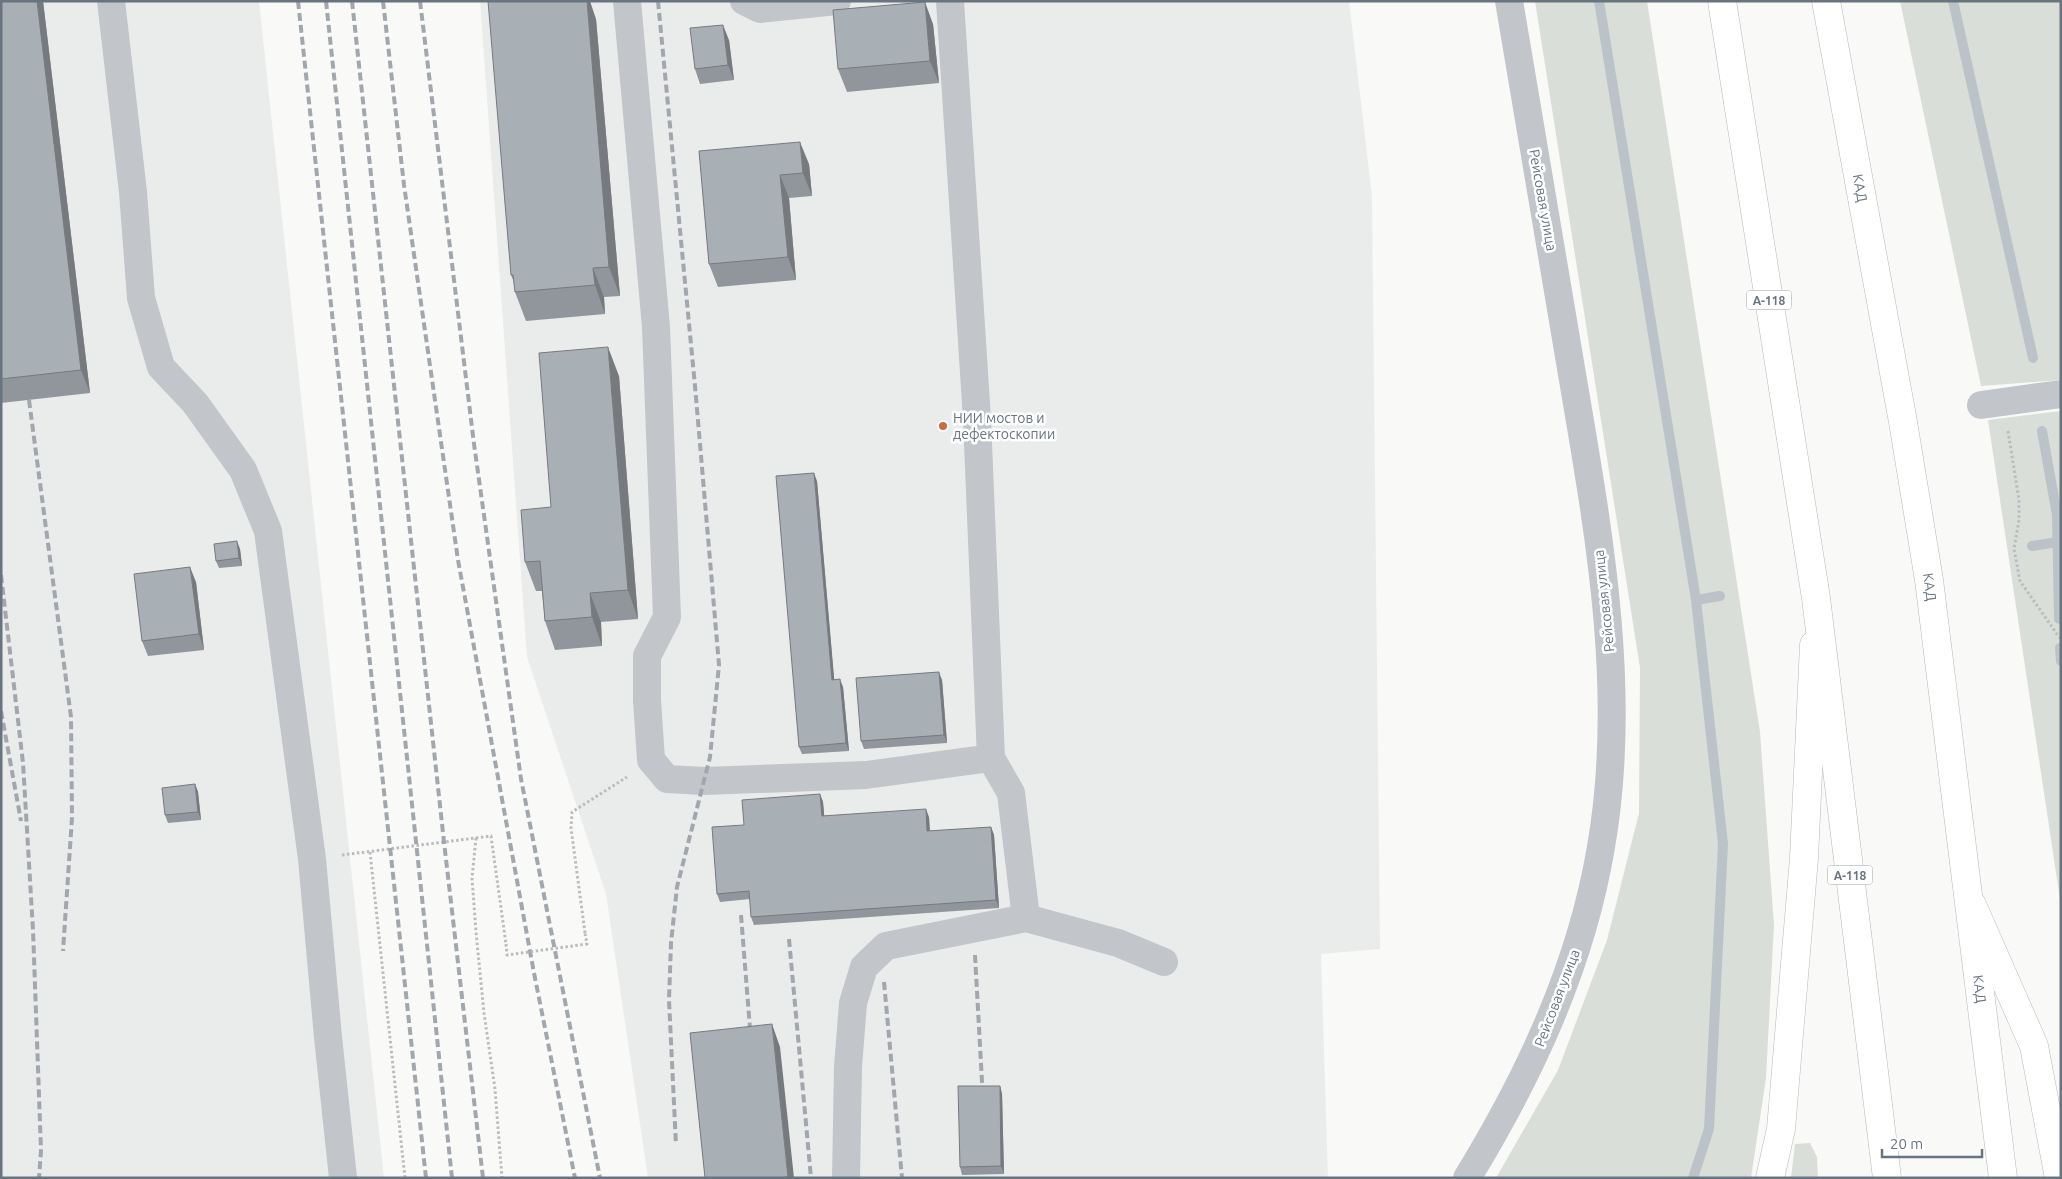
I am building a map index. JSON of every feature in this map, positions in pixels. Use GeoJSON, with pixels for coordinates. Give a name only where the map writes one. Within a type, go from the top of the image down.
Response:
{"type":"FeatureCollection","features":[{"type":"Feature","properties":{"kind":"main road","name":"А-118"},"geometry":{"type":"LineString","coordinates":[[1722,1],[1816,598],[1887,1178]]}},
{"type":"Feature","properties":{"kind":"main road","name":"КАД"},"geometry":{"type":"LineString","coordinates":[[1826,1],[1903,422],[1929,580],[2003,1178]]}},
{"type":"Feature","properties":{"kind":"main road"},"geometry":{"type":"LineString","coordinates":[[1770,1178],[1782,1129],[1804,858],[1816,598]]}},
{"type":"Feature","properties":{"kind":"main road"},"geometry":{"type":"LineString","coordinates":[[1970,900],[2034,1046],[2059,1178]]}},
{"type":"Feature","properties":{"kind":"street"},"geometry":{"type":"LineString","coordinates":[[111,1],[133,192],[141,298],[161,367],[195,403],[243,470],[268,531],[312,859],[343,1178]]}},
{"type":"Feature","properties":{"kind":"street"},"geometry":{"type":"LineString","coordinates":[[627,1],[656,327],[667,617],[648,656],[647,700],[651,760],[667,779],[704,781],[866,775],[991,758]]}},
{"type":"Feature","properties":{"kind":"street"},"geometry":{"type":"LineString","coordinates":[[744,1],[760,9],[838,1]]}},
{"type":"Feature","properties":{"kind":"street"},"geometry":{"type":"LineString","coordinates":[[950,1],[977,419],[991,758],[1011,793],[1026,918]]}},
{"type":"Feature","properties":{"kind":"street","name":"Рейсовая улица"},"geometry":{"type":"LineString","coordinates":[[1467,1178],[1523,1080],[1552,1016],[1574,956],[1590,901],[1602,845],[1608,791],[1613,688],[1605,597],[1593,498],[1509,1]]}},
{"type":"Feature","properties":{"kind":"street"},"geometry":{"type":"LineString","coordinates":[[1993,404],[2061,394]]}},
{"type":"Feature","properties":{"kind":"street"},"geometry":{"type":"LineString","coordinates":[[846,1178],[849,1048],[854,1003],[864,966],[886,946],[1026,918],[1118,943],[1164,962]]}},
{"type":"Feature","properties":{"kind":"path"},"geometry":{"type":"LineString","coordinates":[[1993,404],[2019,500],[2020,520],[2014,549],[2020,581],[2059,637],[2061,637]]}},
{"type":"Feature","properties":{"kind":"path"},"geometry":{"type":"LineString","coordinates":[[312,859],[491,836],[507,955],[587,944],[570,828],[572,812],[651,760]]}},
{"type":"Feature","properties":{"kind":"path"},"geometry":{"type":"LineString","coordinates":[[476,838],[472,878],[476,932],[484,1013],[495,1088],[502,1178]]}},
{"type":"Feature","properties":{"kind":"path"},"geometry":{"type":"LineString","coordinates":[[370,852],[405,1178]]}},
{"type":"Feature","properties":{"kind":"shaded area"},"geometry":{"type":"Polygon","coordinates":[[[1,1],[259,1],[384,1178],[1,1178],[1,1]]]}},
{"type":"Feature","properties":{"kind":"shaded area","name":"НИИ мостов и дефектоскопии"},"geometry":{"type":"Polygon","coordinates":[[[480,1],[1349,1],[1372,196],[1380,949],[1321,954],[1328,1178],[648,1178],[606,894],[527,657],[480,1]]]}},
{"type":"Feature","properties":{"kind":"shaded area"},"geometry":{"type":"Polygon","coordinates":[[[1535,1],[1647,1],[1760,732],[1774,925],[1766,1078],[1751,1178],[1496,1178],[1558,1070],[1607,940],[1639,813],[1640,668],[1535,1]]]}},
{"type":"Feature","properties":{"kind":"shaded area"},"geometry":{"type":"Polygon","coordinates":[[[1900,1],[2061,1],[2061,380],[1981,386],[1900,1]]]}},
{"type":"Feature","properties":{"kind":"shaded area"},"geometry":{"type":"Polygon","coordinates":[[[2061,411],[2061,906],[1988,420],[2061,411]]]}},
{"type":"Feature","properties":{"kind":"shaded area"},"geometry":{"type":"Polygon","coordinates":[[[1810,1143],[1817,1157],[1818,1178],[1791,1178],[1795,1144],[1810,1143]]]}},
{"type":"Feature","properties":{"kind":"building"},"geometry":{"type":"Polygon","coordinates":[[[1,1],[37,1],[81,370],[1,379],[1,1]]]}},
{"type":"Feature","properties":{"kind":"building"},"geometry":{"type":"Polygon","coordinates":[[[488,1],[587,1],[609,267],[593,268],[595,285],[515,292],[513,275],[511,275],[488,1]]]}},
{"type":"Feature","properties":{"kind":"building"},"geometry":{"type":"Polygon","coordinates":[[[925,2],[930,61],[838,69],[833,10],[925,2]]]}},
{"type":"Feature","properties":{"kind":"building"},"geometry":{"type":"Polygon","coordinates":[[[723,25],[728,65],[695,69],[690,28],[723,25]]]}},
{"type":"Feature","properties":{"kind":"building"},"geometry":{"type":"Polygon","coordinates":[[[800,142],[803,173],[780,175],[788,257],[709,264],[699,151],[800,142]]]}},
{"type":"Feature","properties":{"kind":"building"},"geometry":{"type":"Polygon","coordinates":[[[608,347],[628,590],[590,593],[592,617],[545,621],[540,561],[525,562],[521,510],[551,507],[539,353],[608,347]]]}},
{"type":"Feature","properties":{"kind":"building"},"geometry":{"type":"Polygon","coordinates":[[[814,473],[832,680],[840,679],[846,743],[799,747],[776,476],[814,473]]]}},
{"type":"Feature","properties":{"kind":"building"},"geometry":{"type":"Polygon","coordinates":[[[237,541],[239,558],[216,561],[214,544],[237,541]]]}},
{"type":"Feature","properties":{"kind":"building"},"geometry":{"type":"Polygon","coordinates":[[[190,567],[199,634],[142,641],[134,574],[190,567]]]}},
{"type":"Feature","properties":{"kind":"building"},"geometry":{"type":"Polygon","coordinates":[[[939,672],[944,735],[861,741],[856,678],[939,672]]]}},
{"type":"Feature","properties":{"kind":"building"},"geometry":{"type":"Polygon","coordinates":[[[195,784],[198,812],[165,815],[162,788],[195,784]]]}},
{"type":"Feature","properties":{"kind":"building"},"geometry":{"type":"Polygon","coordinates":[[[820,794],[822,816],[926,809],[927,831],[991,827],[996,900],[751,917],[749,891],[717,894],[712,827],[744,825],[742,800],[820,794]]]}},
{"type":"Feature","properties":{"kind":"building"},"geometry":{"type":"Polygon","coordinates":[[[772,1024],[788,1177],[705,1178],[690,1033],[772,1024]]]}},
{"type":"Feature","properties":{"kind":"building"},"geometry":{"type":"Polygon","coordinates":[[[958,1086],[1000,1086],[1001,1166],[960,1167],[958,1086]]]}},
{"type":"Feature","properties":{"kind":"waterway"},"geometry":{"type":"LineString","coordinates":[[1599,1],[1696,600],[1723,844],[1709,1129],[1693,1178]]}},
{"type":"Feature","properties":{"kind":"waterway"},"geometry":{"type":"LineString","coordinates":[[1953,1],[2033,358]]}},
{"type":"Feature","properties":{"kind":"waterway"},"geometry":{"type":"LineString","coordinates":[[2042,431],[2057,515],[2059,619]]}},
{"type":"Feature","properties":{"kind":"waterway"},"geometry":{"type":"LineString","coordinates":[[2032,546],[2057,542]]}},
{"type":"Feature","properties":{"kind":"waterway"},"geometry":{"type":"LineString","coordinates":[[1696,600],[1720,596]]}},
{"type":"Feature","properties":{"kind":"waterway"},"geometry":{"type":"LineString","coordinates":[[2060,648],[2061,661]]}},
{"type":"Feature","properties":{"kind":"railway"},"geometry":{"type":"LineString","coordinates":[[298,1],[426,1178]]}},
{"type":"Feature","properties":{"kind":"railway"},"geometry":{"type":"LineString","coordinates":[[326,1],[452,1178]]}},
{"type":"Feature","properties":{"kind":"railway"},"geometry":{"type":"LineString","coordinates":[[352,1],[444,842],[483,1178]]}},
{"type":"Feature","properties":{"kind":"railway"},"geometry":{"type":"LineString","coordinates":[[383,1],[404,185],[458,560],[534,973],[575,1178]]}},
{"type":"Feature","properties":{"kind":"railway"},"geometry":{"type":"LineString","coordinates":[[420,1],[474,444],[521,779],[600,1178]]}},
{"type":"Feature","properties":{"kind":"railway"},"geometry":{"type":"LineString","coordinates":[[658,1],[695,386],[719,665],[710,757],[677,887],[671,943],[669,1000],[676,1145]]}},
{"type":"Feature","properties":{"kind":"railway"},"geometry":{"type":"LineString","coordinates":[[29,400],[71,717],[72,818],[63,951]]}},
{"type":"Feature","properties":{"kind":"railway"},"geometry":{"type":"LineString","coordinates":[[1,575],[23,763],[33,930],[41,1151],[39,1178]]}},
{"type":"Feature","properties":{"kind":"railway"},"geometry":{"type":"LineString","coordinates":[[1,711],[21,821]]}},
{"type":"Feature","properties":{"kind":"railway"},"geometry":{"type":"LineString","coordinates":[[741,915],[751,1041]]}},
{"type":"Feature","properties":{"kind":"railway"},"geometry":{"type":"LineString","coordinates":[[789,939],[811,1178]]}},
{"type":"Feature","properties":{"kind":"railway"},"geometry":{"type":"LineString","coordinates":[[975,955],[983,1100]]}},
{"type":"Feature","properties":{"kind":"railway"},"geometry":{"type":"LineString","coordinates":[[884,982],[902,1178]]}},
{"type":"Feature","properties":{"kind":"place","name":"НИИ мостов и дефектоскопии"},"geometry":{"type":"Point","coordinates":[943,426]}}]}
